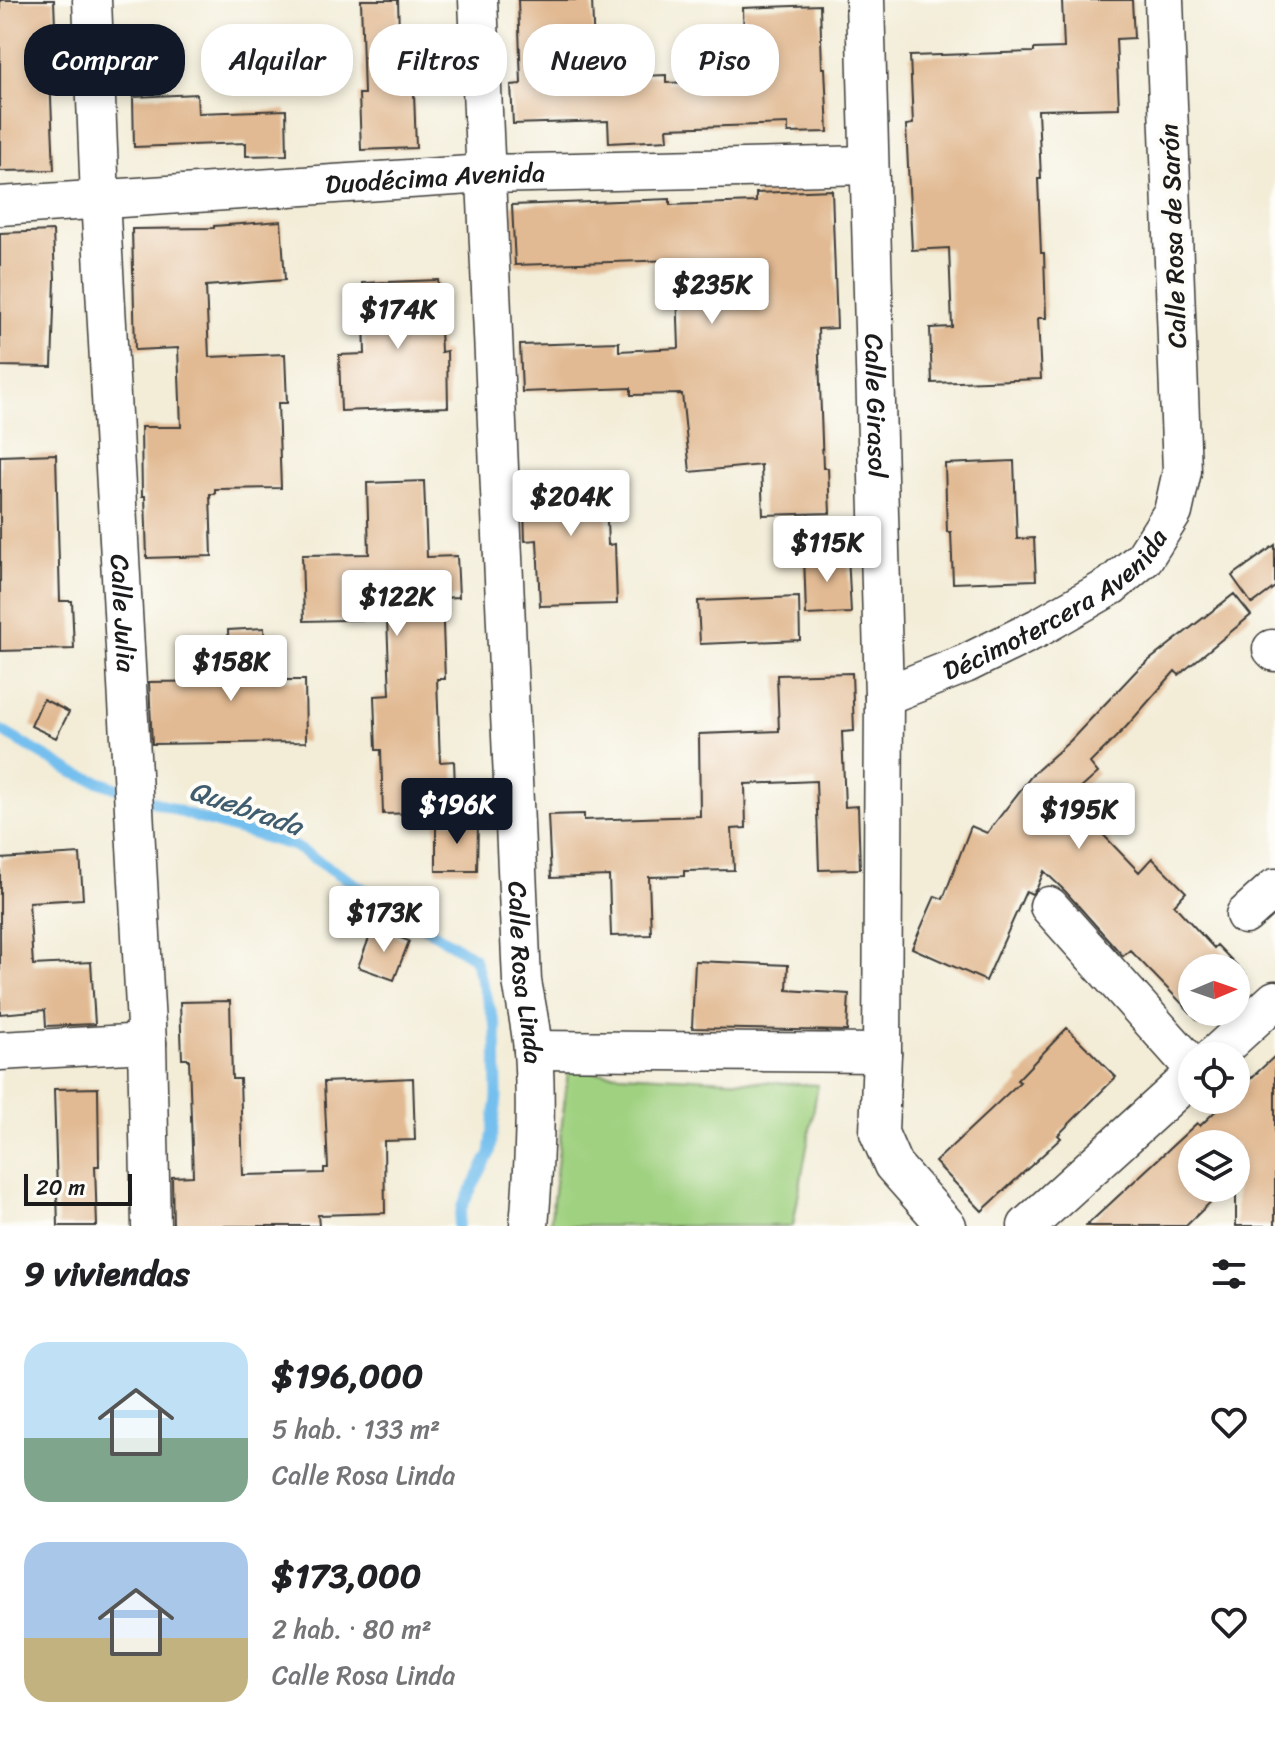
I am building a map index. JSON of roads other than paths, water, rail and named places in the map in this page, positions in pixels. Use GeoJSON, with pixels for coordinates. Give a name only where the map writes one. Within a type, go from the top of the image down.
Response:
{"type":"FeatureCollection","features":[{"type":"Feature","properties":{"kind":"street","name":"Calle Julia"},"geometry":{"type":"LineString","coordinates":[[92,0],[100,199],[147,1043],[151,1226]]}},
{"type":"Feature","properties":{"kind":"street","name":"Calle Rosa Linda"},"geometry":{"type":"LineString","coordinates":[[478,0],[522,981],[533,1050],[529,1226]]}},
{"type":"Feature","properties":{"kind":"street","name":"Calle Girasol"},"geometry":{"type":"LineString","coordinates":[[865,0],[884,696],[879,1133],[893,1165],[947,1226]]}},
{"type":"Feature","properties":{"kind":"street","name":"Calle Rosa de Sarón"},"geometry":{"type":"LineString","coordinates":[[1164,0],[1182,471]]}},
{"type":"Feature","properties":{"kind":"street","name":"Duodécima Avenida"},"geometry":{"type":"LineString","coordinates":[[0,206],[485,174],[869,165]]}},
{"type":"Feature","properties":{"kind":"street","name":"Décimotercera Avenida"},"geometry":{"type":"LineString","coordinates":[[884,696],[965,664],[1038,628],[1111,586],[1144,558],[1173,512],[1182,471]]}},
{"type":"Feature","properties":{"kind":"street"},"geometry":{"type":"LineString","coordinates":[[1245,915],[1275,888]]}},
{"type":"Feature","properties":{"kind":"street"},"geometry":{"type":"LineString","coordinates":[[1049,906],[1178,1050]]}},
{"type":"Feature","properties":{"kind":"street"},"geometry":{"type":"LineString","coordinates":[[1229,1042],[1275,1000]]}},
{"type":"Feature","properties":{"kind":"street"},"geometry":{"type":"LineString","coordinates":[[0,1051],[147,1043]]}},
{"type":"Feature","properties":{"kind":"street"},"geometry":{"type":"LineString","coordinates":[[533,1050],[882,1053]]}},
{"type":"Feature","properties":{"kind":"street"},"geometry":{"type":"LineString","coordinates":[[1027,1226],[1178,1089]]}},
{"type":"Feature","properties":{"kind":"waterway","name":"Quebrada"},"geometry":{"type":"LineString","coordinates":[[0,730],[74,773],[125,791]]}},
{"type":"Feature","properties":{"kind":"waterway","name":"Quebrada"},"geometry":{"type":"LineString","coordinates":[[141,797],[198,818],[294,846],[474,958],[496,1027],[497,1097],[490,1153],[462,1207],[458,1226]]}}]}
